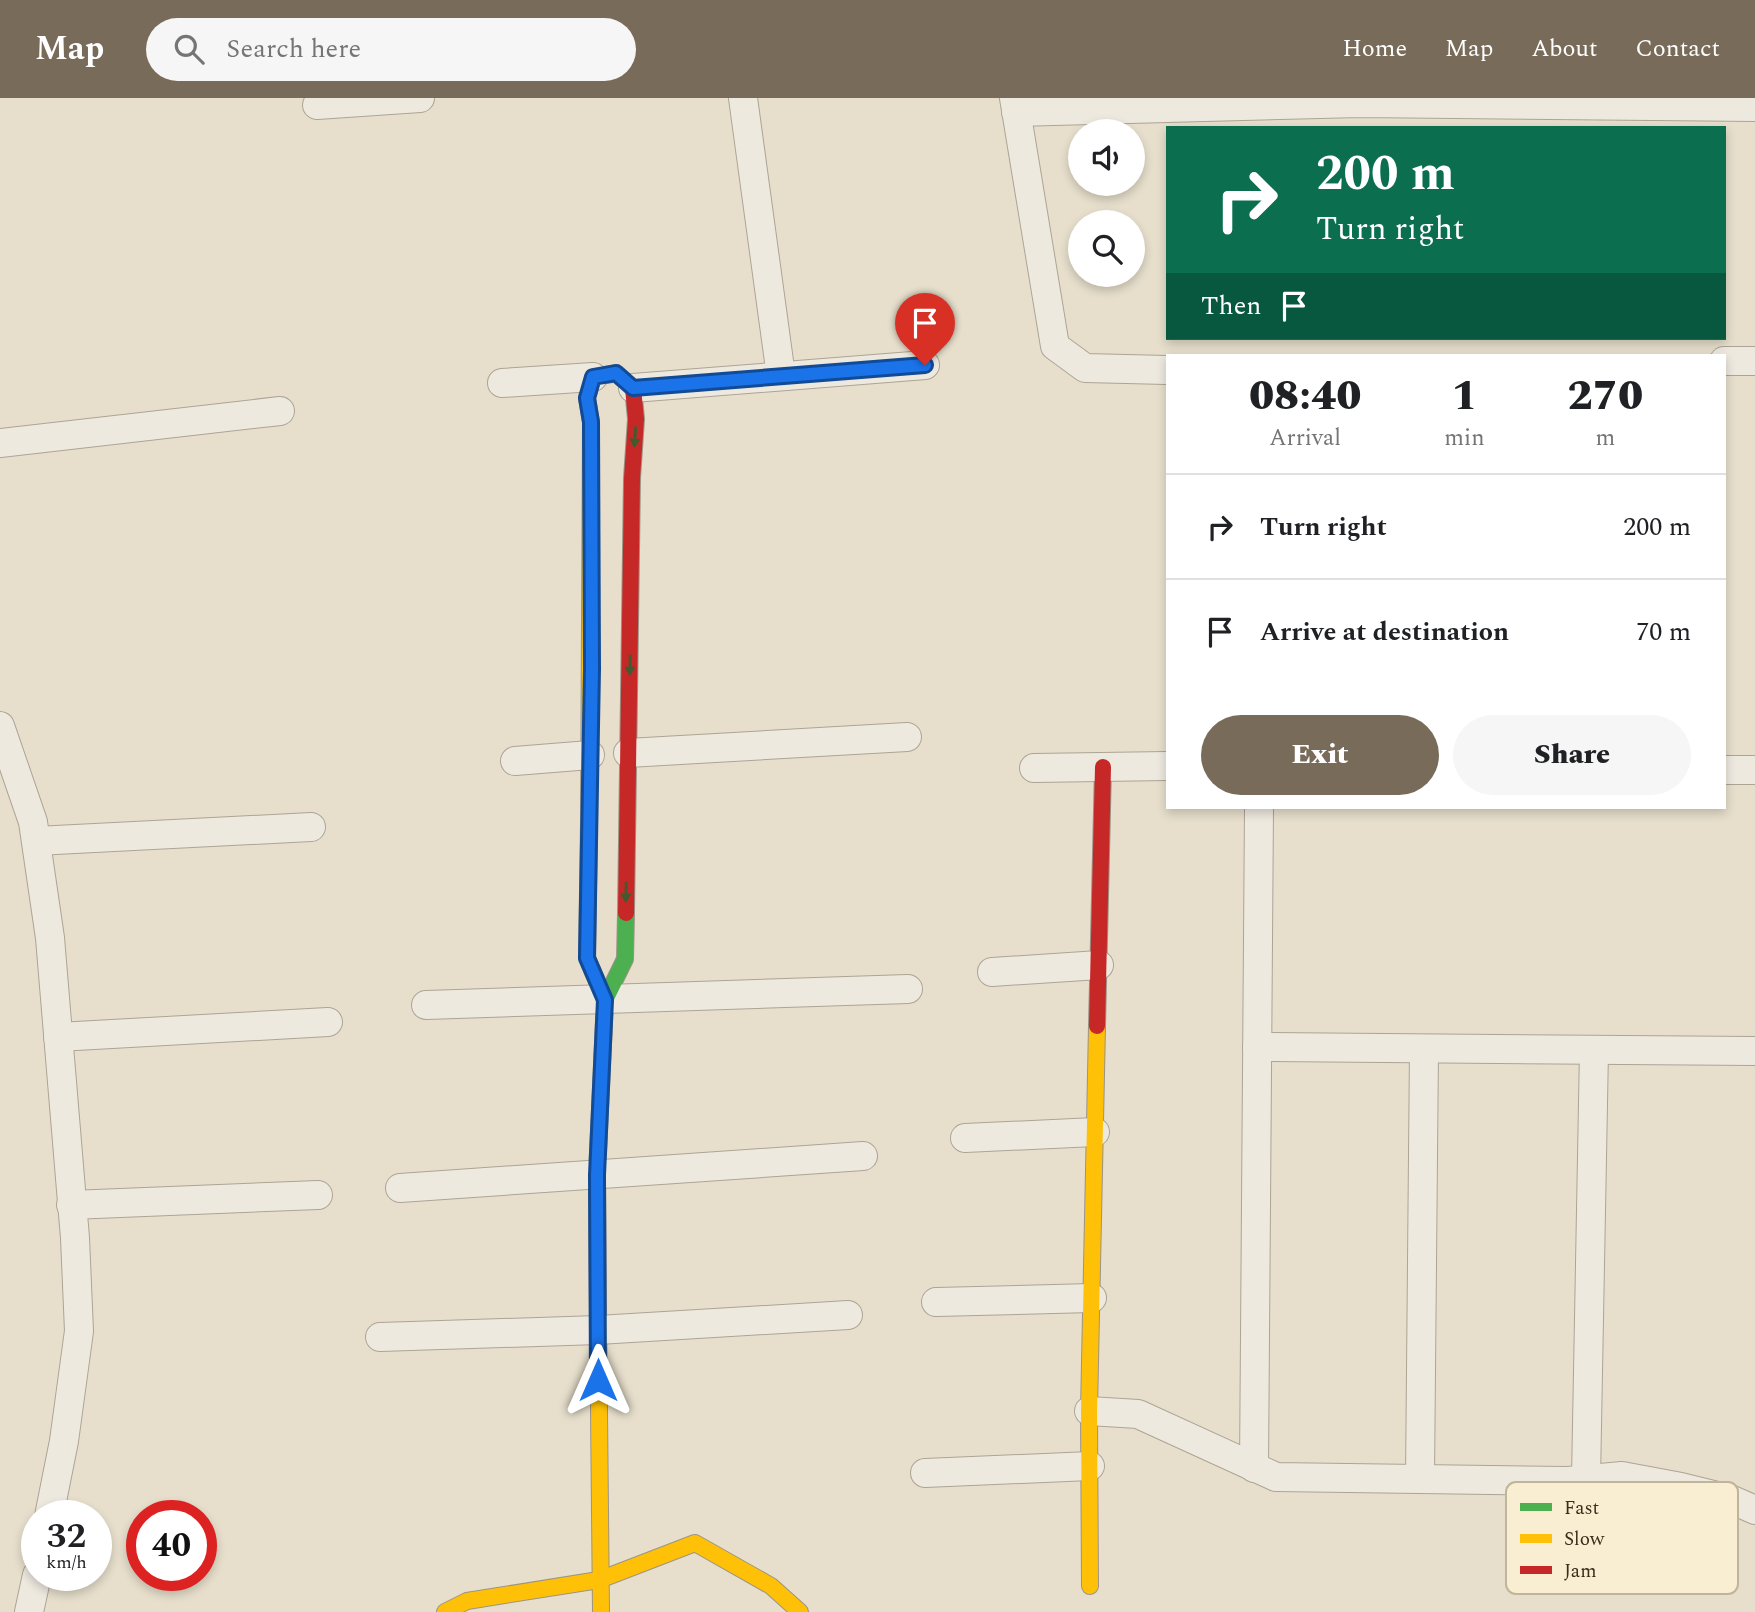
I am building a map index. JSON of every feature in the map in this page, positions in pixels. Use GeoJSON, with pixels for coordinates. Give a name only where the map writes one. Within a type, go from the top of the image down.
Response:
{"type":"FeatureCollection","features":[{"type":"Feature","properties":{"kind":"street"},"geometry":{"type":"LineString","coordinates":[[317,105],[420,98]]}},
{"type":"Feature","properties":{"kind":"street"},"geometry":{"type":"LineString","coordinates":[[743,98],[781,376]]}},
{"type":"Feature","properties":{"kind":"street"},"geometry":{"type":"LineString","coordinates":[[1166,370],[1085,368],[1055,346],[1015,105],[1360,101],[1755,107]]}},
{"type":"Feature","properties":{"kind":"street"},"geometry":{"type":"LineString","coordinates":[[1726,361],[1755,361]]}},
{"type":"Feature","properties":{"kind":"street"},"geometry":{"type":"LineString","coordinates":[[633,388],[925,365]]}},
{"type":"Feature","properties":{"kind":"street"},"geometry":{"type":"LineString","coordinates":[[502,383],[616,373],[633,388],[636,419],[625,959],[605,1000],[597,1175],[601,1612]]}},
{"type":"Feature","properties":{"kind":"street"},"geometry":{"type":"LineString","coordinates":[[593,377],[587,398],[591,436],[587,958],[605,1000]]}},
{"type":"Feature","properties":{"kind":"street"},"geometry":{"type":"LineString","coordinates":[[0,443],[280,411]]}},
{"type":"Feature","properties":{"kind":"street"},"geometry":{"type":"LineString","coordinates":[[0,726],[33,822],[36,841],[50,938],[71,1205],[79,1331],[64,1441],[52,1500]]}},
{"type":"Feature","properties":{"kind":"street"},"geometry":{"type":"LineString","coordinates":[[628,753],[907,737]]}},
{"type":"Feature","properties":{"kind":"street"},"geometry":{"type":"LineString","coordinates":[[515,761],[590,755]]}},
{"type":"Feature","properties":{"kind":"street"},"geometry":{"type":"LineString","coordinates":[[1034,768],[1166,766]]}},
{"type":"Feature","properties":{"kind":"street"},"geometry":{"type":"LineString","coordinates":[[1090,1586],[1089,1410],[1103,767]]}},
{"type":"Feature","properties":{"kind":"street"},"geometry":{"type":"LineString","coordinates":[[1726,770],[1755,771]]}},
{"type":"Feature","properties":{"kind":"street"},"geometry":{"type":"LineString","coordinates":[[1254,1468],[1259,809]]}},
{"type":"Feature","properties":{"kind":"street"},"geometry":{"type":"LineString","coordinates":[[36,841],[311,827]]}},
{"type":"Feature","properties":{"kind":"street"},"geometry":{"type":"LineString","coordinates":[[992,972],[1099,965]]}},
{"type":"Feature","properties":{"kind":"street"},"geometry":{"type":"LineString","coordinates":[[426,1005],[908,989]]}},
{"type":"Feature","properties":{"kind":"street"},"geometry":{"type":"LineString","coordinates":[[58,1037],[328,1022]]}},
{"type":"Feature","properties":{"kind":"street"},"geometry":{"type":"LineString","coordinates":[[1257,1047],[1755,1051]]}},
{"type":"Feature","properties":{"kind":"street"},"geometry":{"type":"LineString","coordinates":[[1420,1478],[1424,1049]]}},
{"type":"Feature","properties":{"kind":"street"},"geometry":{"type":"LineString","coordinates":[[1586,1479],[1594,1050]]}},
{"type":"Feature","properties":{"kind":"street"},"geometry":{"type":"LineString","coordinates":[[965,1139],[1095,1132]]}},
{"type":"Feature","properties":{"kind":"street"},"geometry":{"type":"LineString","coordinates":[[400,1188],[863,1156]]}},
{"type":"Feature","properties":{"kind":"street"},"geometry":{"type":"LineString","coordinates":[[71,1205],[317,1195]]}},
{"type":"Feature","properties":{"kind":"street"},"geometry":{"type":"LineString","coordinates":[[936,1302],[1092,1298]]}},
{"type":"Feature","properties":{"kind":"street"},"geometry":{"type":"LineString","coordinates":[[380,1338],[598,1330],[848,1315]]}},
{"type":"Feature","properties":{"kind":"street"},"geometry":{"type":"LineString","coordinates":[[1089,1410],[1138,1414],[1276,1476],[1586,1479],[1622,1476],[1654,1482]]}},
{"type":"Feature","properties":{"kind":"street"},"geometry":{"type":"LineString","coordinates":[[925,1474],[1090,1466]]}},
{"type":"Feature","properties":{"kind":"street"},"geometry":{"type":"LineString","coordinates":[[1738,1503],[1755,1510]]}},
{"type":"Feature","properties":{"kind":"street"},"geometry":{"type":"LineString","coordinates":[[446,1612],[467,1601],[599,1580],[695,1544],[771,1587],[800,1612]]}},
{"type":"Feature","properties":{"kind":"street"},"geometry":{"type":"LineString","coordinates":[[29,1612],[34,1591]]}},
{"type":"Feature","properties":{"kind":"traffic: fast"},"geometry":{"type":"LineString","coordinates":[[598,1309],[597,1175],[605,1000],[625,959],[626,913]]}},
{"type":"Feature","properties":{"kind":"traffic: slow"},"geometry":{"type":"LineString","coordinates":[[589,822],[591,422],[587,398],[593,377],[612,374]]}},
{"type":"Feature","properties":{"kind":"traffic: slow"},"geometry":{"type":"LineString","coordinates":[[1090,1586],[1089,1411],[1097,1026]]}},
{"type":"Feature","properties":{"kind":"traffic: slow"},"geometry":{"type":"LineString","coordinates":[[598,1309],[601,1612]]}},
{"type":"Feature","properties":{"kind":"traffic: slow"},"geometry":{"type":"LineString","coordinates":[[445,1612],[467,1601],[599,1580],[695,1543],[771,1586],[800,1612]]}},
{"type":"Feature","properties":{"kind":"traffic: jam"},"geometry":{"type":"LineString","coordinates":[[612,374],[616,373],[633,388],[636,419],[632,478],[626,913]]}},
{"type":"Feature","properties":{"kind":"traffic: jam"},"geometry":{"type":"LineString","coordinates":[[1097,1026],[1103,767]]}},
{"type":"Feature","properties":{"kind":"traffic: jam"},"geometry":{"type":"LineString","coordinates":[[589,822],[587,958],[605,1000]]}},
{"type":"Feature","properties":{"kind":"route"},"geometry":{"type":"LineString","coordinates":[[598,1380],[597,1175],[605,1000],[587,958],[592,668],[591,422],[587,398],[593,377],[616,373],[633,388],[925,365]]}}]}
